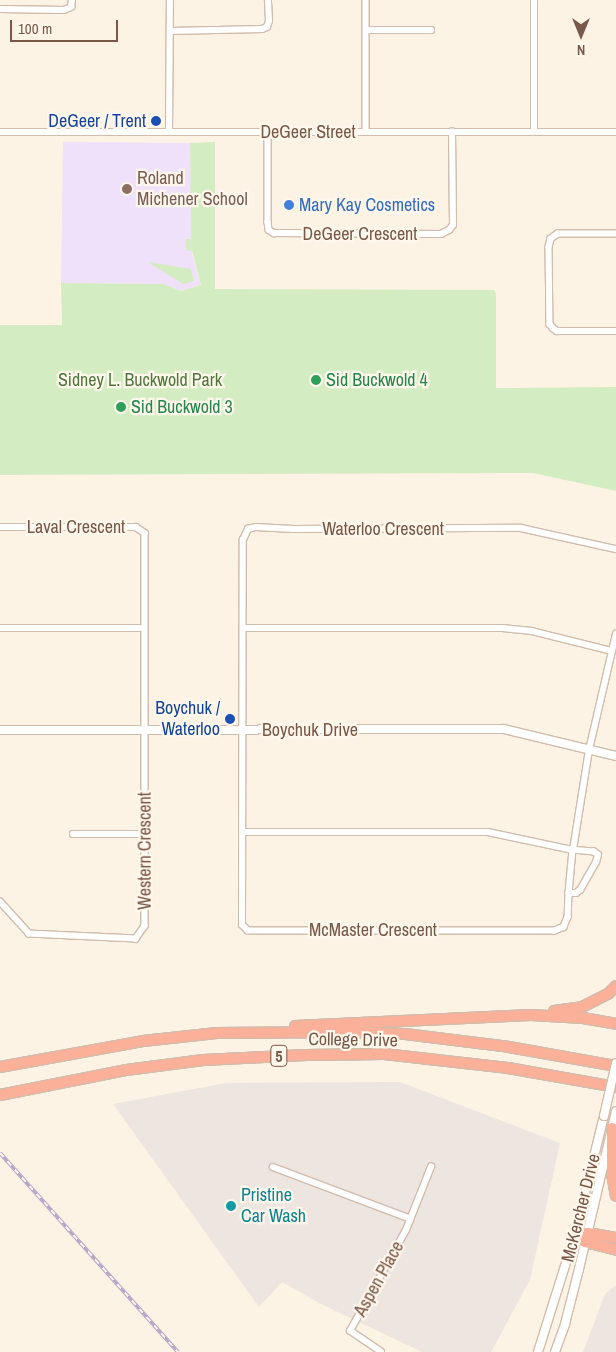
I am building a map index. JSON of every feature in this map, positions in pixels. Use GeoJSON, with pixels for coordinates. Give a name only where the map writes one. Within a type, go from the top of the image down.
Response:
{"type":"FeatureCollection","features":[{"type":"Feature","properties":{"kind":"highway"},"geometry":{"type":"LineString","coordinates":[[532,1015],[582,1007],[608,994],[616,986]]}},
{"type":"Feature","properties":{"kind":"highway"},"geometry":{"type":"LineString","coordinates":[[217,1033],[293,1026],[532,1015],[583,1018],[616,1024]]}},
{"type":"Feature","properties":{"kind":"highway","name":"College Drive"},"geometry":{"type":"LineString","coordinates":[[0,1067],[143,1041],[217,1033],[350,1032],[405,1034],[509,1047],[616,1064]]}},
{"type":"Feature","properties":{"kind":"highway","name":"College Drive"},"geometry":{"type":"LineString","coordinates":[[0,1095],[126,1070],[203,1060],[306,1055],[384,1054],[559,1076],[616,1087]]}},
{"type":"Feature","properties":{"kind":"highway"},"geometry":{"type":"LineString","coordinates":[[559,1076],[616,1092]]}},
{"type":"Feature","properties":{"kind":"highway"},"geometry":{"type":"LineString","coordinates":[[614,1119],[612,1174],[616,1196]]}},
{"type":"Feature","properties":{"kind":"highway"},"geometry":{"type":"LineString","coordinates":[[575,1234],[616,1250]]}},
{"type":"Feature","properties":{"kind":"highway"},"geometry":{"type":"LineString","coordinates":[[586,1238],[616,1238]]}},
{"type":"Feature","properties":{"kind":"street"},"geometry":{"type":"LineString","coordinates":[[0,9],[64,10],[71,7],[72,0]]}},
{"type":"Feature","properties":{"kind":"street"},"geometry":{"type":"LineString","coordinates":[[170,0],[170,132]]}},
{"type":"Feature","properties":{"kind":"street"},"geometry":{"type":"LineString","coordinates":[[170,31],[262,29],[267,27],[268,0]]}},
{"type":"Feature","properties":{"kind":"street"},"geometry":{"type":"LineString","coordinates":[[366,0],[366,132]]}},
{"type":"Feature","properties":{"kind":"street"},"geometry":{"type":"LineString","coordinates":[[534,0],[534,132]]}},
{"type":"Feature","properties":{"kind":"street"},"geometry":{"type":"LineString","coordinates":[[366,30],[431,30]]}},
{"type":"Feature","properties":{"kind":"street","name":"DeGeer Street"},"geometry":{"type":"LineString","coordinates":[[0,132],[616,132]]}},
{"type":"Feature","properties":{"kind":"street","name":"DeGeer Crescent"},"geometry":{"type":"LineString","coordinates":[[268,132],[268,222],[269,230],[274,233],[441,234],[449,230],[452,225],[452,132]]}},
{"type":"Feature","properties":{"kind":"street"},"geometry":{"type":"LineString","coordinates":[[616,234],[558,234],[551,239],[549,247],[550,324],[553,328],[557,331],[616,331]]}},
{"type":"Feature","properties":{"kind":"street","name":"Waterloo Crescent"},"geometry":{"type":"LineString","coordinates":[[244,730],[243,540],[248,529],[256,526],[302,529],[521,528],[616,549]]}},
{"type":"Feature","properties":{"kind":"street","name":"Laval Crescent"},"geometry":{"type":"LineString","coordinates":[[0,527],[136,527],[145,533],[144,730]]}},
{"type":"Feature","properties":{"kind":"street"},"geometry":{"type":"LineString","coordinates":[[0,628],[144,628]]}},
{"type":"Feature","properties":{"kind":"street"},"geometry":{"type":"LineString","coordinates":[[243,628],[503,628],[532,631],[612,650]]}},
{"type":"Feature","properties":{"kind":"street"},"geometry":{"type":"LineString","coordinates":[[588,750],[616,634]]}},
{"type":"Feature","properties":{"kind":"street","name":"Boychuk Drive"},"geometry":{"type":"LineString","coordinates":[[0,730],[504,729],[616,756]]}},
{"type":"Feature","properties":{"kind":"street","name":"Western Crescent"},"geometry":{"type":"LineString","coordinates":[[0,902],[29,934],[136,939],[145,926],[144,730]]}},
{"type":"Feature","properties":{"kind":"street","name":"McMaster Crescent"},"geometry":{"type":"LineString","coordinates":[[244,730],[242,924],[248,931],[554,931],[564,927],[568,916],[573,850],[588,750]]}},
{"type":"Feature","properties":{"kind":"street"},"geometry":{"type":"LineString","coordinates":[[243,832],[488,832],[573,850],[589,850],[598,855],[580,890],[569,894]]}},
{"type":"Feature","properties":{"kind":"street"},"geometry":{"type":"LineString","coordinates":[[73,834],[144,834]]}},
{"type":"Feature","properties":{"kind":"street","name":"McKercher Drive"},"geometry":{"type":"LineString","coordinates":[[538,1352],[575,1234],[616,1064]]}},
{"type":"Feature","properties":{"kind":"street","name":"McKercher Drive"},"geometry":{"type":"LineString","coordinates":[[555,1352],[565,1324],[614,1119]]}},
{"type":"Feature","properties":{"kind":"street","name":"Aspen Place"},"geometry":{"type":"LineString","coordinates":[[273,1167],[411,1219]]}},
{"type":"Feature","properties":{"kind":"street","name":"Aspen Place"},"geometry":{"type":"LineString","coordinates":[[381,1352],[350,1331],[411,1219],[432,1167]]}},
{"type":"Feature","properties":{"kind":"shaded area","name":"Roland Michener School"},"geometry":{"type":"Polygon","coordinates":[[[63,142],[190,143],[192,254],[201,285],[181,291],[163,284],[61,283],[63,142]]]}},
{"type":"Feature","properties":{"kind":"shaded area"},"geometry":{"type":"Polygon","coordinates":[[[400,1082],[560,1143],[530,1280],[491,1352],[422,1352],[319,1303],[282,1282],[259,1307],[113,1104],[226,1083],[400,1082]]]}},
{"type":"Feature","properties":{"kind":"shaded area"},"geometry":{"type":"Polygon","coordinates":[[[616,1285],[616,1352],[583,1352],[605,1294],[616,1285]]]}},
{"type":"Feature","properties":{"kind":"green space","name":"Sidney L. Buckwold Park"},"geometry":{"type":"Polygon","coordinates":[[[215,142],[215,289],[494,290],[496,294],[496,388],[616,387],[616,491],[533,473],[0,475],[0,325],[62,325],[61,283],[163,284],[181,291],[201,285],[192,251],[186,250],[186,239],[191,239],[190,143],[215,142]]]}},
{"type":"Feature","properties":{"kind":"green space"},"geometry":{"type":"Polygon","coordinates":[[[148,262],[191,269],[194,281],[183,284],[148,262]]]}},
{"type":"Feature","properties":{"kind":"railway"},"geometry":{"type":"LineString","coordinates":[[0,1153],[178,1352]]}},
{"type":"Feature","properties":{"kind":"place","name":"DeGeer / Trent"},"geometry":{"type":"Point","coordinates":[156,121]}},
{"type":"Feature","properties":{"kind":"place","name":"Roland Michener School"},"geometry":{"type":"Point","coordinates":[127,189]}},
{"type":"Feature","properties":{"kind":"place","name":"Mary Kay Cosmetics"},"geometry":{"type":"Point","coordinates":[289,205]}},
{"type":"Feature","properties":{"kind":"place","name":"Sid Buckwold 4"},"geometry":{"type":"Point","coordinates":[316,380]}},
{"type":"Feature","properties":{"kind":"place","name":"Sid Buckwold 3"},"geometry":{"type":"Point","coordinates":[121,407]}},
{"type":"Feature","properties":{"kind":"place","name":"Boychuk / Waterloo"},"geometry":{"type":"Point","coordinates":[230,719]}},
{"type":"Feature","properties":{"kind":"place","name":"Pristine Car Wash"},"geometry":{"type":"Point","coordinates":[231,1206]}}]}
